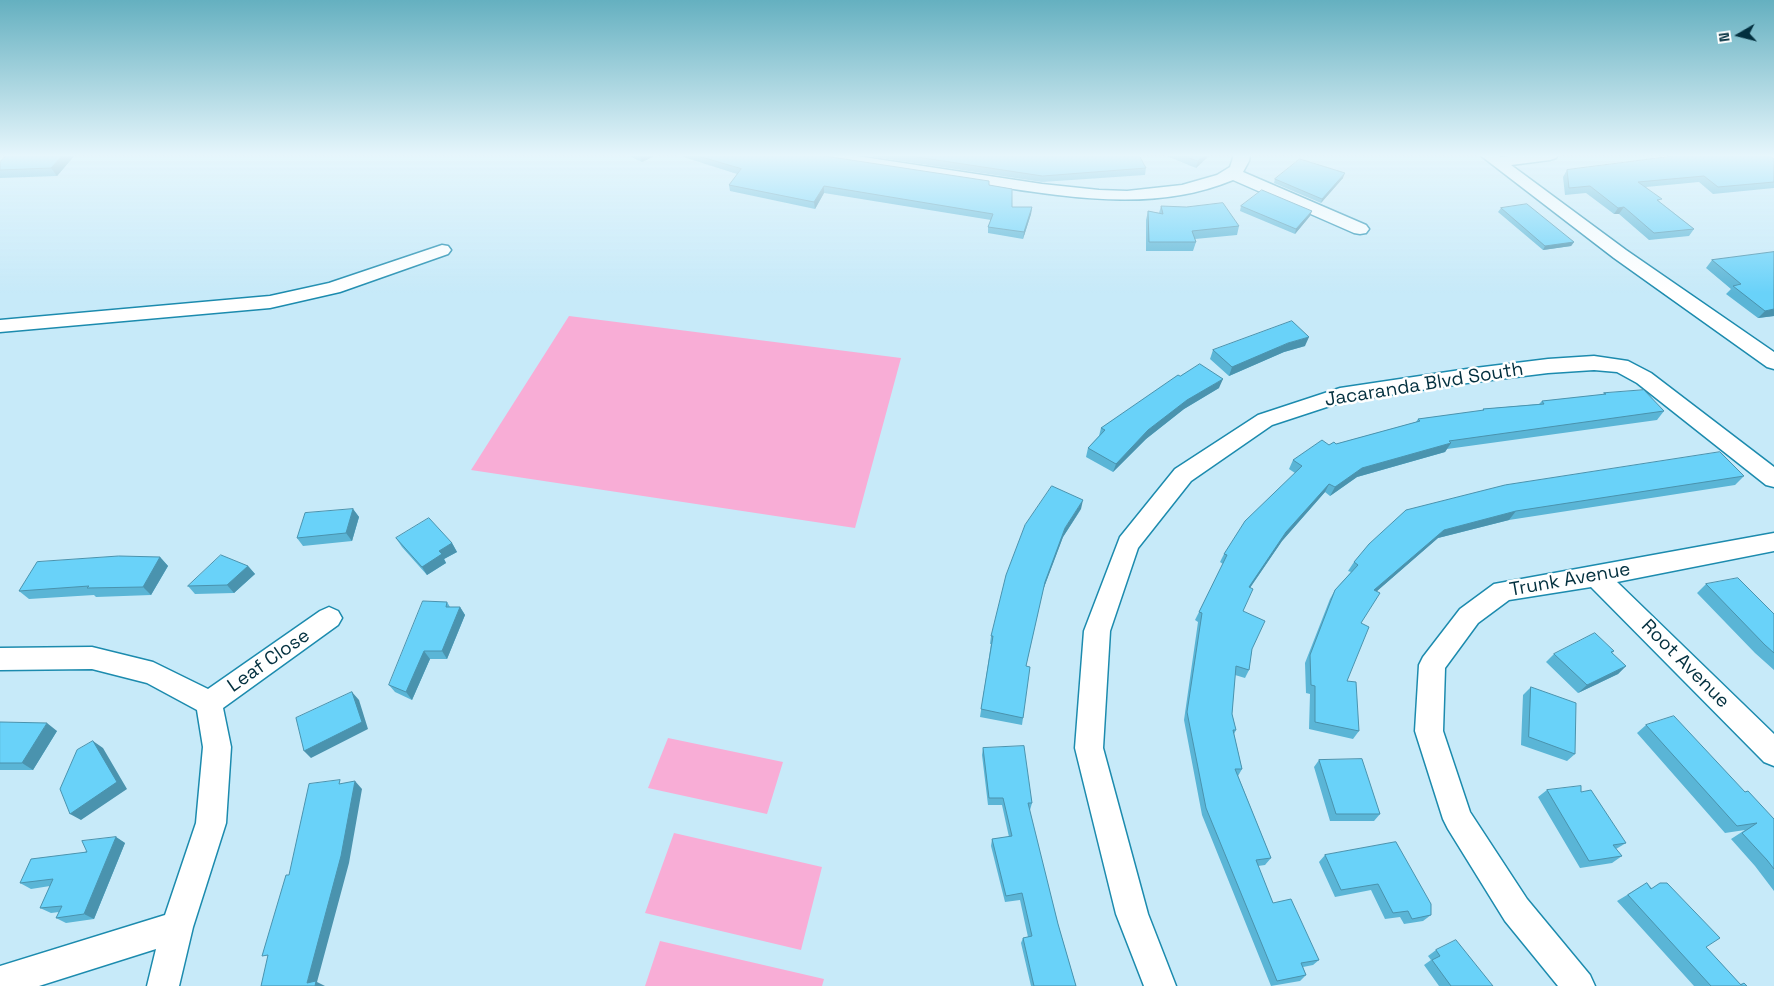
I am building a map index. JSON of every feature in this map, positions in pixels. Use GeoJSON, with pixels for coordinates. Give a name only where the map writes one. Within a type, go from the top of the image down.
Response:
{"type":"FeatureCollection","features":[{"type":"Feature","properties":{"kind":"street"},"geometry":{"type":"LineString","coordinates":[[1296,201],[1360,229]]}},
{"type":"Feature","properties":{"kind":"street"},"geometry":{"type":"LineString","coordinates":[[1550,201],[1620,254],[1774,362]]}},
{"type":"Feature","properties":{"kind":"street"},"geometry":{"type":"LineString","coordinates":[[0,326],[270,302],[306,296],[442,250]]}},
{"type":"Feature","properties":{"kind":"street","name":"Jacaranda Blvd South"},"geometry":{"type":"LineString","coordinates":[[1160,986],[1132,914],[1089,748],[1097,631],[1128,544],[1183,475],[1264,420],[1340,395],[1466,376],[1594,363],[1621,366],[1644,378],[1774,479]]}},
{"type":"Feature","properties":{"kind":"street","name":"Trunk Avenue"},"geometry":{"type":"LineString","coordinates":[[1579,986],[1516,910],[1458,819],[1429,731],[1432,665],[1469,616],[1503,591],[1596,576],[1774,542]]}},
{"type":"Feature","properties":{"kind":"street","name":"Root Avenue"},"geometry":{"type":"LineString","coordinates":[[1596,576],[1774,752]]}},
{"type":"Feature","properties":{"kind":"street","name":"Leaf Close"},"geometry":{"type":"LineString","coordinates":[[209,703],[329,618]]}},
{"type":"Feature","properties":{"kind":"street"},"geometry":{"type":"LineString","coordinates":[[0,659],[92,658],[153,673],[209,703],[217,747],[211,823],[177,928],[163,986]]}},
{"type":"Feature","properties":{"kind":"street"},"geometry":{"type":"LineString","coordinates":[[0,982],[177,928]]}},
{"type":"Feature","properties":{"kind":"shaded area"},"geometry":{"type":"Polygon","coordinates":[[[569,316],[901,358],[855,528],[471,470],[569,316]]]}},
{"type":"Feature","properties":{"kind":"shaded area"},"geometry":{"type":"Polygon","coordinates":[[[668,738],[783,762],[767,814],[648,788],[668,738]]]}},
{"type":"Feature","properties":{"kind":"shaded area"},"geometry":{"type":"Polygon","coordinates":[[[674,833],[822,867],[801,950],[645,913],[674,833]]]}},
{"type":"Feature","properties":{"kind":"shaded area"},"geometry":{"type":"Polygon","coordinates":[[[660,941],[824,979],[822,986],[645,986],[660,941]]]}},
{"type":"Feature","properties":{"kind":"building"},"geometry":{"type":"Polygon","coordinates":[[[915,201],[1012,201],[1012,207],[1032,207],[1024,232],[988,227],[993,214],[915,201]]]}},
{"type":"Feature","properties":{"kind":"building"},"geometry":{"type":"Polygon","coordinates":[[[1248,201],[1288,201],[1312,211],[1296,229],[1241,206],[1248,201]]]}},
{"type":"Feature","properties":{"kind":"building"},"geometry":{"type":"Polygon","coordinates":[[[1609,201],[1658,201],[1694,229],[1654,233],[1624,207],[1618,208],[1609,201]]]}},
{"type":"Feature","properties":{"kind":"building"},"geometry":{"type":"Polygon","coordinates":[[[1223,203],[1239,226],[1192,231],[1196,242],[1149,242],[1148,211],[1163,214],[1161,206],[1186,207],[1223,203]]]}},
{"type":"Feature","properties":{"kind":"building"},"geometry":{"type":"Polygon","coordinates":[[[1527,204],[1574,242],[1545,246],[1501,208],[1527,204]]]}},
{"type":"Feature","properties":{"kind":"building"},"geometry":{"type":"Polygon","coordinates":[[[1774,252],[1774,309],[1765,311],[1733,286],[1741,284],[1712,260],[1774,252]]]}},
{"type":"Feature","properties":{"kind":"building"},"geometry":{"type":"Polygon","coordinates":[[[1292,321],[1309,337],[1288,343],[1232,367],[1213,350],[1292,321]]]}},
{"type":"Feature","properties":{"kind":"building"},"geometry":{"type":"Polygon","coordinates":[[[1200,364],[1223,379],[1187,400],[1148,430],[1116,464],[1088,448],[1105,430],[1101,428],[1178,375],[1180,376],[1200,364]]]}},
{"type":"Feature","properties":{"kind":"building"},"geometry":{"type":"Polygon","coordinates":[[[1644,390],[1664,411],[1449,441],[1451,443],[1362,468],[1335,487],[1329,484],[1286,532],[1249,587],[1253,589],[1243,611],[1265,621],[1252,649],[1249,670],[1236,666],[1232,714],[1236,730],[1233,730],[1242,769],[1235,769],[1271,858],[1256,860],[1273,903],[1291,899],[1319,960],[1301,963],[1306,975],[1277,981],[1206,808],[1187,712],[1202,613],[1199,612],[1227,555],[1224,554],[1245,521],[1302,466],[1293,460],[1322,440],[1329,445],[1334,442],[1336,444],[1420,421],[1418,419],[1483,409],[1544,404],[1542,401],[1606,394],[1604,393],[1644,390]]]}},
{"type":"Feature","properties":{"kind":"building"},"geometry":{"type":"Polygon","coordinates":[[[1720,452],[1744,476],[1516,511],[1444,530],[1374,590],[1380,593],[1361,623],[1369,627],[1347,681],[1356,682],[1359,731],[1315,722],[1315,686],[1311,685],[1310,655],[1335,590],[1358,565],[1354,562],[1369,544],[1406,510],[1505,485],[1720,452]]]}},
{"type":"Feature","properties":{"kind":"building"},"geometry":{"type":"Polygon","coordinates":[[[1052,486],[1083,500],[1065,528],[1045,582],[1026,666],[1030,667],[1023,718],[981,709],[993,636],[991,636],[1006,575],[1025,525],[1052,486]]]}},
{"type":"Feature","properties":{"kind":"building"},"geometry":{"type":"Polygon","coordinates":[[[353,509],[346,533],[297,538],[305,513],[353,509]]]}},
{"type":"Feature","properties":{"kind":"building"},"geometry":{"type":"Polygon","coordinates":[[[429,518],[452,543],[439,551],[442,554],[422,567],[396,538],[429,518]]]}},
{"type":"Feature","properties":{"kind":"building"},"geometry":{"type":"Polygon","coordinates":[[[221,555],[248,566],[227,585],[188,586],[221,555]]]}},
{"type":"Feature","properties":{"kind":"building"},"geometry":{"type":"Polygon","coordinates":[[[119,556],[160,557],[143,587],[87,588],[89,586],[19,591],[37,562],[119,556]]]}},
{"type":"Feature","properties":{"kind":"building"},"geometry":{"type":"Polygon","coordinates":[[[1738,578],[1774,614],[1774,653],[1706,584],[1738,578]]]}},
{"type":"Feature","properties":{"kind":"building"},"geometry":{"type":"Polygon","coordinates":[[[423,601],[447,602],[446,607],[460,607],[442,651],[424,651],[406,692],[389,685],[423,601]]]}},
{"type":"Feature","properties":{"kind":"building"},"geometry":{"type":"Polygon","coordinates":[[[1595,633],[1614,651],[1611,652],[1626,666],[1587,685],[1554,654],[1595,633]]]}},
{"type":"Feature","properties":{"kind":"building"},"geometry":{"type":"Polygon","coordinates":[[[1531,687],[1576,703],[1575,754],[1529,737],[1531,687]]]}},
{"type":"Feature","properties":{"kind":"building"},"geometry":{"type":"Polygon","coordinates":[[[352,692],[362,722],[304,751],[296,718],[352,692]]]}},
{"type":"Feature","properties":{"kind":"building"},"geometry":{"type":"Polygon","coordinates":[[[1674,716],[1745,792],[1748,791],[1774,819],[1774,869],[1742,833],[1757,823],[1737,826],[1646,725],[1674,716]]]}},
{"type":"Feature","properties":{"kind":"building"},"geometry":{"type":"Polygon","coordinates":[[[0,722],[47,723],[22,763],[0,763],[0,722]]]}},
{"type":"Feature","properties":{"kind":"building"},"geometry":{"type":"Polygon","coordinates":[[[93,741],[117,782],[70,814],[60,789],[77,750],[93,741]]]}},
{"type":"Feature","properties":{"kind":"building"},"geometry":{"type":"Polygon","coordinates":[[[1024,746],[1032,803],[1028,803],[1058,924],[1076,986],[1034,986],[1023,938],[1032,936],[1022,893],[1006,896],[992,839],[1012,836],[1003,798],[989,798],[983,748],[1024,746]]]}},
{"type":"Feature","properties":{"kind":"building"},"geometry":{"type":"Polygon","coordinates":[[[1362,759],[1380,814],[1336,814],[1319,760],[1362,759]]]}},
{"type":"Feature","properties":{"kind":"building"},"geometry":{"type":"Polygon","coordinates":[[[340,780],[339,784],[355,781],[341,856],[307,983],[316,981],[315,986],[261,986],[268,955],[262,956],[286,875],[289,875],[309,784],[340,780]]]}},
{"type":"Feature","properties":{"kind":"building"},"geometry":{"type":"Polygon","coordinates":[[[1581,786],[1581,792],[1591,790],[1626,843],[1613,845],[1622,856],[1589,861],[1547,790],[1581,786]]]}},
{"type":"Feature","properties":{"kind":"building"},"geometry":{"type":"Polygon","coordinates":[[[116,837],[84,914],[56,918],[62,906],[40,908],[53,879],[20,883],[31,859],[87,852],[82,841],[116,837]]]}},
{"type":"Feature","properties":{"kind":"building"},"geometry":{"type":"Polygon","coordinates":[[[1396,842],[1431,904],[1431,915],[1412,919],[1408,911],[1393,913],[1378,884],[1341,890],[1325,855],[1396,842]]]}},
{"type":"Feature","properties":{"kind":"building"},"geometry":{"type":"Polygon","coordinates":[[[1647,883],[1651,889],[1660,883],[1667,883],[1720,938],[1706,947],[1741,985],[1744,983],[1747,986],[1711,986],[1628,895],[1647,883]]]}},
{"type":"Feature","properties":{"kind":"building"},"geometry":{"type":"Polygon","coordinates":[[[1456,940],[1493,986],[1451,986],[1432,960],[1440,956],[1436,950],[1456,940]]]}}]}
